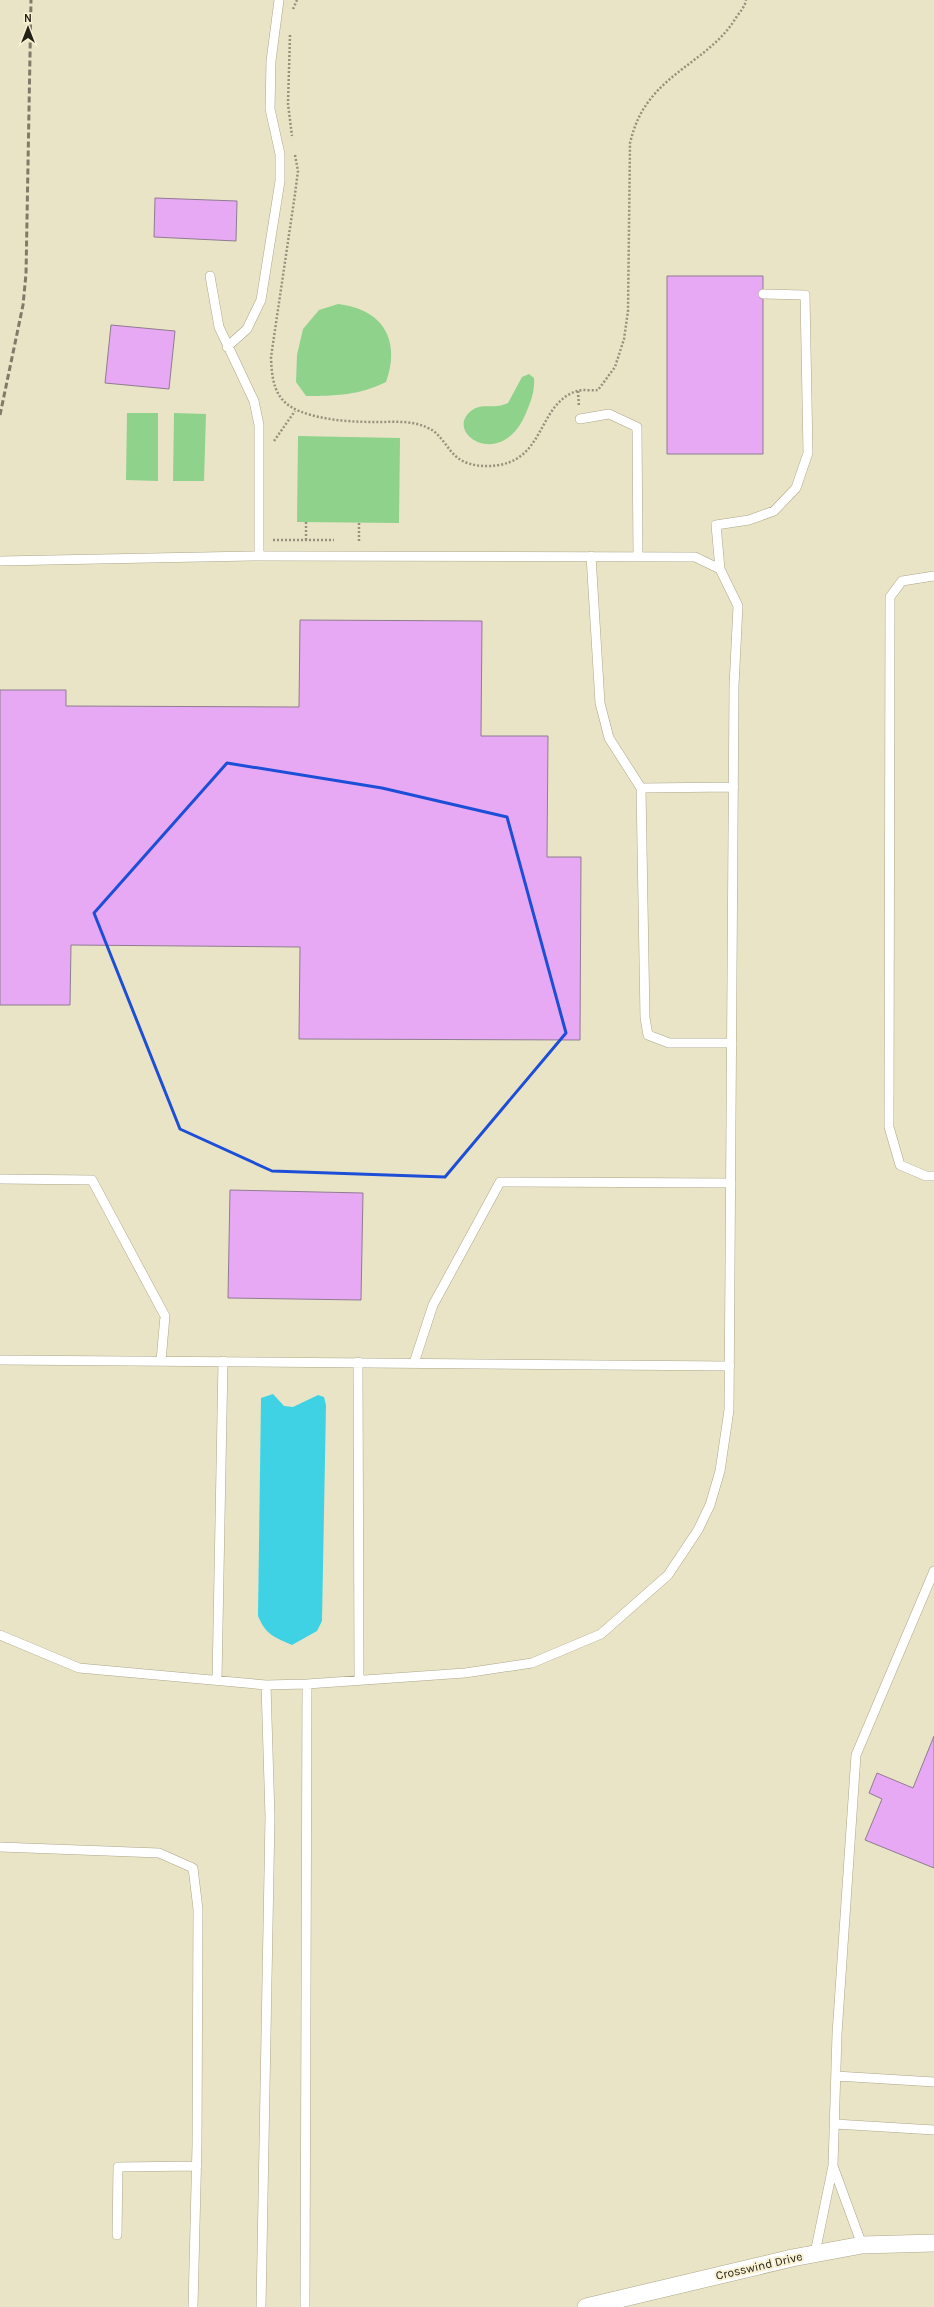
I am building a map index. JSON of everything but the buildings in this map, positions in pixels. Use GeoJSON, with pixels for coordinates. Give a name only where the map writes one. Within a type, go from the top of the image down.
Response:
{"type":"FeatureCollection","features":[{"type":"Feature","properties":{"kind":"street","name":"Crosswind Drive"},"geometry":{"type":"LineString","coordinates":[[586,2307],[815,2253],[862,2245],[934,2243]]}},
{"type":"Feature","properties":{"kind":"lane"},"geometry":{"type":"LineString","coordinates":[[227,347],[247,329],[261,300],[280,181],[280,154],[270,109],[272,61],[279,0]]}},
{"type":"Feature","properties":{"kind":"lane"},"geometry":{"type":"LineString","coordinates":[[210,276],[219,328],[254,400],[259,425],[259,556]]}},
{"type":"Feature","properties":{"kind":"lane"},"geometry":{"type":"LineString","coordinates":[[0,1635],[79,1668],[266,1685],[307,1684],[465,1673],[532,1663],[601,1634],[668,1575],[698,1530],[710,1505],[720,1471],[729,1410],[730,1366],[734,787],[738,606],[720,569],[716,525],[749,520],[774,511],[796,488],[808,453],[805,295],[763,294]]}},
{"type":"Feature","properties":{"kind":"lane"},"geometry":{"type":"LineString","coordinates":[[580,419],[609,414],[637,427],[638,557]]}},
{"type":"Feature","properties":{"kind":"lane"},"geometry":{"type":"LineString","coordinates":[[0,561],[259,556],[695,557],[720,569]]}},
{"type":"Feature","properties":{"kind":"lane"},"geometry":{"type":"LineString","coordinates":[[591,556],[600,702],[609,738],[641,788],[644,1018],[648,1035],[669,1042],[732,1042]]}},
{"type":"Feature","properties":{"kind":"lane"},"geometry":{"type":"LineString","coordinates":[[934,576],[902,580],[890,597],[889,1128],[900,1165],[926,1176],[934,1176]]}},
{"type":"Feature","properties":{"kind":"lane"},"geometry":{"type":"LineString","coordinates":[[641,788],[734,787]]}},
{"type":"Feature","properties":{"kind":"lane"},"geometry":{"type":"LineString","coordinates":[[0,1179],[92,1180],[165,1316],[161,1361]]}},
{"type":"Feature","properties":{"kind":"lane"},"geometry":{"type":"LineString","coordinates":[[414,1363],[433,1305],[500,1182],[731,1183]]}},
{"type":"Feature","properties":{"kind":"lane"},"geometry":{"type":"LineString","coordinates":[[0,1360],[730,1366]]}},
{"type":"Feature","properties":{"kind":"lane"},"geometry":{"type":"LineString","coordinates":[[217,1680],[223,1362]]}},
{"type":"Feature","properties":{"kind":"lane"},"geometry":{"type":"LineString","coordinates":[[358,1362],[359,1680]]}},
{"type":"Feature","properties":{"kind":"lane"},"geometry":{"type":"LineString","coordinates":[[815,2253],[833,2166],[837,2034],[856,1755],[934,1571]]}},
{"type":"Feature","properties":{"kind":"lane"},"geometry":{"type":"LineString","coordinates":[[305,2307],[307,1684]]}},
{"type":"Feature","properties":{"kind":"lane"},"geometry":{"type":"LineString","coordinates":[[261,2307],[270,1818],[266,1685]]}},
{"type":"Feature","properties":{"kind":"lane"},"geometry":{"type":"LineString","coordinates":[[0,1848],[159,1853],[193,1868],[198,1909],[197,2166],[193,2307]]}},
{"type":"Feature","properties":{"kind":"lane"},"geometry":{"type":"LineString","coordinates":[[836,2076],[934,2082]]}},
{"type":"Feature","properties":{"kind":"lane"},"geometry":{"type":"LineString","coordinates":[[835,2124],[934,2130]]}},
{"type":"Feature","properties":{"kind":"lane"},"geometry":{"type":"LineString","coordinates":[[117,2235],[118,2167],[197,2166]]}},
{"type":"Feature","properties":{"kind":"lane"},"geometry":{"type":"LineString","coordinates":[[833,2166],[862,2245]]}},
{"type":"Feature","properties":{"kind":"path"},"geometry":{"type":"LineString","coordinates":[[273,442],[295,411],[325,419],[409,422],[429,428],[458,458],[478,466],[493,466],[510,462],[526,452],[539,436],[548,416],[560,401],[578,391],[598,390],[615,367],[624,339],[629,282],[630,143],[635,122],[649,100],[667,82],[694,62],[730,29],[746,0]]}},
{"type":"Feature","properties":{"kind":"path"},"geometry":{"type":"LineString","coordinates":[[306,522],[306,540]]}},
{"type":"Feature","properties":{"kind":"path"},"geometry":{"type":"LineString","coordinates":[[352,541],[360,541],[359,522]]}},
{"type":"Feature","properties":{"kind":"path"},"geometry":{"type":"LineString","coordinates":[[271,540],[337,540]]}},
{"type":"Feature","properties":{"kind":"highlighted area"},"geometry":{"type":"Polygon","coordinates":[[[227,763],[382,788],[507,817],[566,1033],[445,1177],[272,1171],[180,1129],[94,913],[227,763]]]}},
{"type":"Feature","properties":{"kind":"green space"},"geometry":{"type":"Polygon","coordinates":[[[338,304],[354,307],[367,312],[377,320],[384,329],[389,340],[391,353],[390,367],[386,382],[367,390],[348,394],[306,396],[296,382],[297,355],[303,329],[319,310],[338,304]]]}},
{"type":"Feature","properties":{"kind":"green space"},"geometry":{"type":"Polygon","coordinates":[[[529,374],[534,378],[532,396],[526,413],[516,431],[503,441],[491,444],[479,442],[470,437],[464,429],[464,420],[471,411],[479,407],[497,406],[508,403],[522,377],[529,374]]]}},
{"type":"Feature","properties":{"kind":"green space"},"geometry":{"type":"Polygon","coordinates":[[[127,413],[158,413],[158,481],[126,480],[127,413]]]}},
{"type":"Feature","properties":{"kind":"green space"},"geometry":{"type":"Polygon","coordinates":[[[174,413],[206,414],[204,481],[173,481],[174,413]]]}},
{"type":"Feature","properties":{"kind":"green space"},"geometry":{"type":"Polygon","coordinates":[[[298,436],[400,438],[399,523],[297,522],[298,436]]]}},
{"type":"Feature","properties":{"kind":"water"},"geometry":{"type":"Polygon","coordinates":[[[273,1394],[284,1406],[293,1407],[318,1395],[324,1397],[326,1405],[322,1621],[317,1631],[292,1645],[271,1635],[264,1627],[258,1616],[261,1398],[273,1394]]]}},
{"type":"Feature","properties":{"kind":"railway"},"geometry":{"type":"LineString","coordinates":[[0,415],[23,305],[26,274],[31,0]]}}]}
